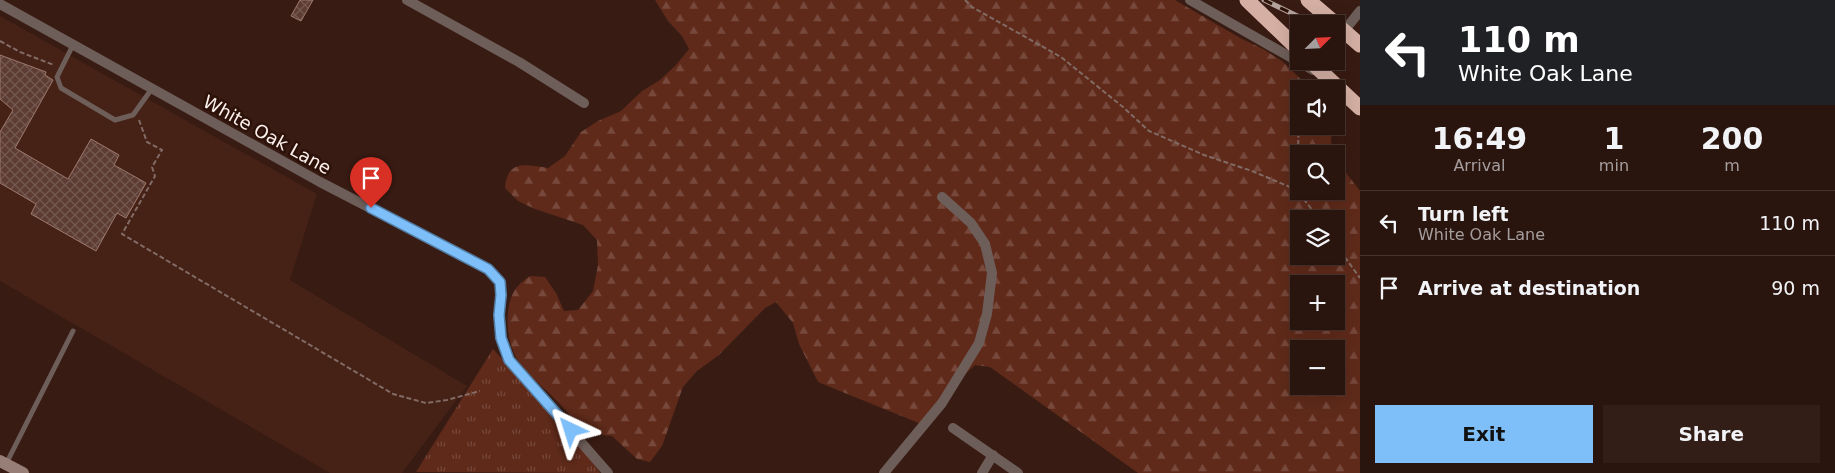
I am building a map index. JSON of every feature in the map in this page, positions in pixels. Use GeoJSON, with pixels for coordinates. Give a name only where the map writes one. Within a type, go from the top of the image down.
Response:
{"type":"FeatureCollection","features":[{"type":"Feature","properties":{"kind":"highway"},"geometry":{"type":"LineString","coordinates":[[1247,0],[1290,41]]}},
{"type":"Feature","properties":{"kind":"highway"},"geometry":{"type":"LineString","coordinates":[[1308,0],[1326,15]]}},
{"type":"Feature","properties":{"kind":"highway"},"geometry":{"type":"LineString","coordinates":[[1345,32],[1360,45]]}},
{"type":"Feature","properties":{"kind":"highway"},"geometry":{"type":"LineString","coordinates":[[1320,70],[1360,108]]}},
{"type":"Feature","properties":{"kind":"street"},"geometry":{"type":"LineString","coordinates":[[407,0],[519,62],[584,104]]}},
{"type":"Feature","properties":{"kind":"street"},"geometry":{"type":"LineString","coordinates":[[1190,0],[1290,57]]}},
{"type":"Feature","properties":{"kind":"street","name":"White Oak Lane"},"geometry":{"type":"LineString","coordinates":[[0,4],[151,90],[320,182],[488,269],[500,282],[499,315],[501,338],[509,360],[608,473]]}},
{"type":"Feature","properties":{"kind":"street"},"geometry":{"type":"LineString","coordinates":[[1345,30],[1360,11]]}},
{"type":"Feature","properties":{"kind":"street"},"geometry":{"type":"LineString","coordinates":[[884,473],[942,403],[979,343],[987,314],[992,273],[985,244],[971,223],[942,197]]}},
{"type":"Feature","properties":{"kind":"street"},"geometry":{"type":"LineString","coordinates":[[953,428],[1018,473]]}},
{"type":"Feature","properties":{"kind":"street"},"geometry":{"type":"LineString","coordinates":[[982,473],[993,455]]}},
{"type":"Feature","properties":{"kind":"street"},"geometry":{"type":"LineString","coordinates":[[3,462],[23,473]]}},
{"type":"Feature","properties":{"kind":"lane"},"geometry":{"type":"LineString","coordinates":[[73,45],[58,77],[61,88],[115,120],[133,114],[151,90]]}},
{"type":"Feature","properties":{"kind":"lane"},"geometry":{"type":"LineString","coordinates":[[3,462],[73,331]]}},
{"type":"Feature","properties":{"kind":"path"},"geometry":{"type":"LineString","coordinates":[[965,0],[972,7],[1061,57],[1150,131],[1204,155],[1252,171],[1290,187]]}},
{"type":"Feature","properties":{"kind":"path"},"geometry":{"type":"LineString","coordinates":[[0,41],[20,52],[54,65]]}},
{"type":"Feature","properties":{"kind":"path"},"geometry":{"type":"LineString","coordinates":[[136,111],[147,142],[162,150],[152,167],[155,176],[122,234],[393,394],[426,402],[447,400],[480,391]]}},
{"type":"Feature","properties":{"kind":"path"},"geometry":{"type":"LineString","coordinates":[[1305,200],[1312,210]]}},
{"type":"Feature","properties":{"kind":"path"},"geometry":{"type":"LineString","coordinates":[[1345,257],[1360,278]]}},
{"type":"Feature","properties":{"kind":"shaded area"},"geometry":{"type":"Polygon","coordinates":[[[0,16],[317,194],[290,280],[467,386],[402,473],[330,473],[0,281],[0,16]]]}},
{"type":"Feature","properties":{"kind":"green space"},"geometry":{"type":"Polygon","coordinates":[[[655,0],[1175,0],[1282,61],[1302,80],[1290,80],[1290,135],[1331,135],[1332,145],[1290,145],[1290,200],[1345,200],[1345,172],[1360,191],[1360,473],[1138,473],[990,367],[975,365],[960,379],[926,426],[818,382],[799,344],[793,323],[776,302],[765,308],[719,355],[697,371],[683,387],[662,446],[650,462],[637,459],[612,436],[602,435],[586,429],[522,367],[511,345],[508,313],[513,294],[519,285],[530,276],[545,277],[556,293],[564,311],[578,310],[593,291],[598,265],[597,240],[583,225],[535,209],[518,201],[505,188],[507,179],[510,172],[519,166],[548,168],[565,156],[581,132],[598,121],[621,111],[642,91],[660,80],[689,49],[682,36],[668,21],[655,0]]]}},
{"type":"Feature","properties":{"kind":"green space"},"geometry":{"type":"Polygon","coordinates":[[[493,349],[589,455],[600,473],[416,472],[493,349]]]}},
{"type":"Feature","properties":{"kind":"building"},"geometry":{"type":"Polygon","coordinates":[[[300,0],[313,0],[301,21],[291,16],[300,0]]]}},
{"type":"Feature","properties":{"kind":"building"},"geometry":{"type":"Polygon","coordinates":[[[0,55],[46,72],[45,75],[53,80],[15,148],[68,179],[91,139],[119,155],[114,165],[146,183],[126,218],[117,213],[96,251],[31,214],[36,204],[0,183],[0,132],[13,110],[0,99],[0,55]]]}},
{"type":"Feature","properties":{"kind":"railway"},"geometry":{"type":"LineString","coordinates":[[1264,0],[1295,15]]}},
{"type":"Feature","properties":{"kind":"railway"},"geometry":{"type":"LineString","coordinates":[[1345,39],[1360,46]]}},
{"type":"Feature","properties":{"kind":"route"},"geometry":{"type":"LineString","coordinates":[[371,208],[488,269],[500,282],[499,315],[501,338],[509,360],[571,430]]}}]}
